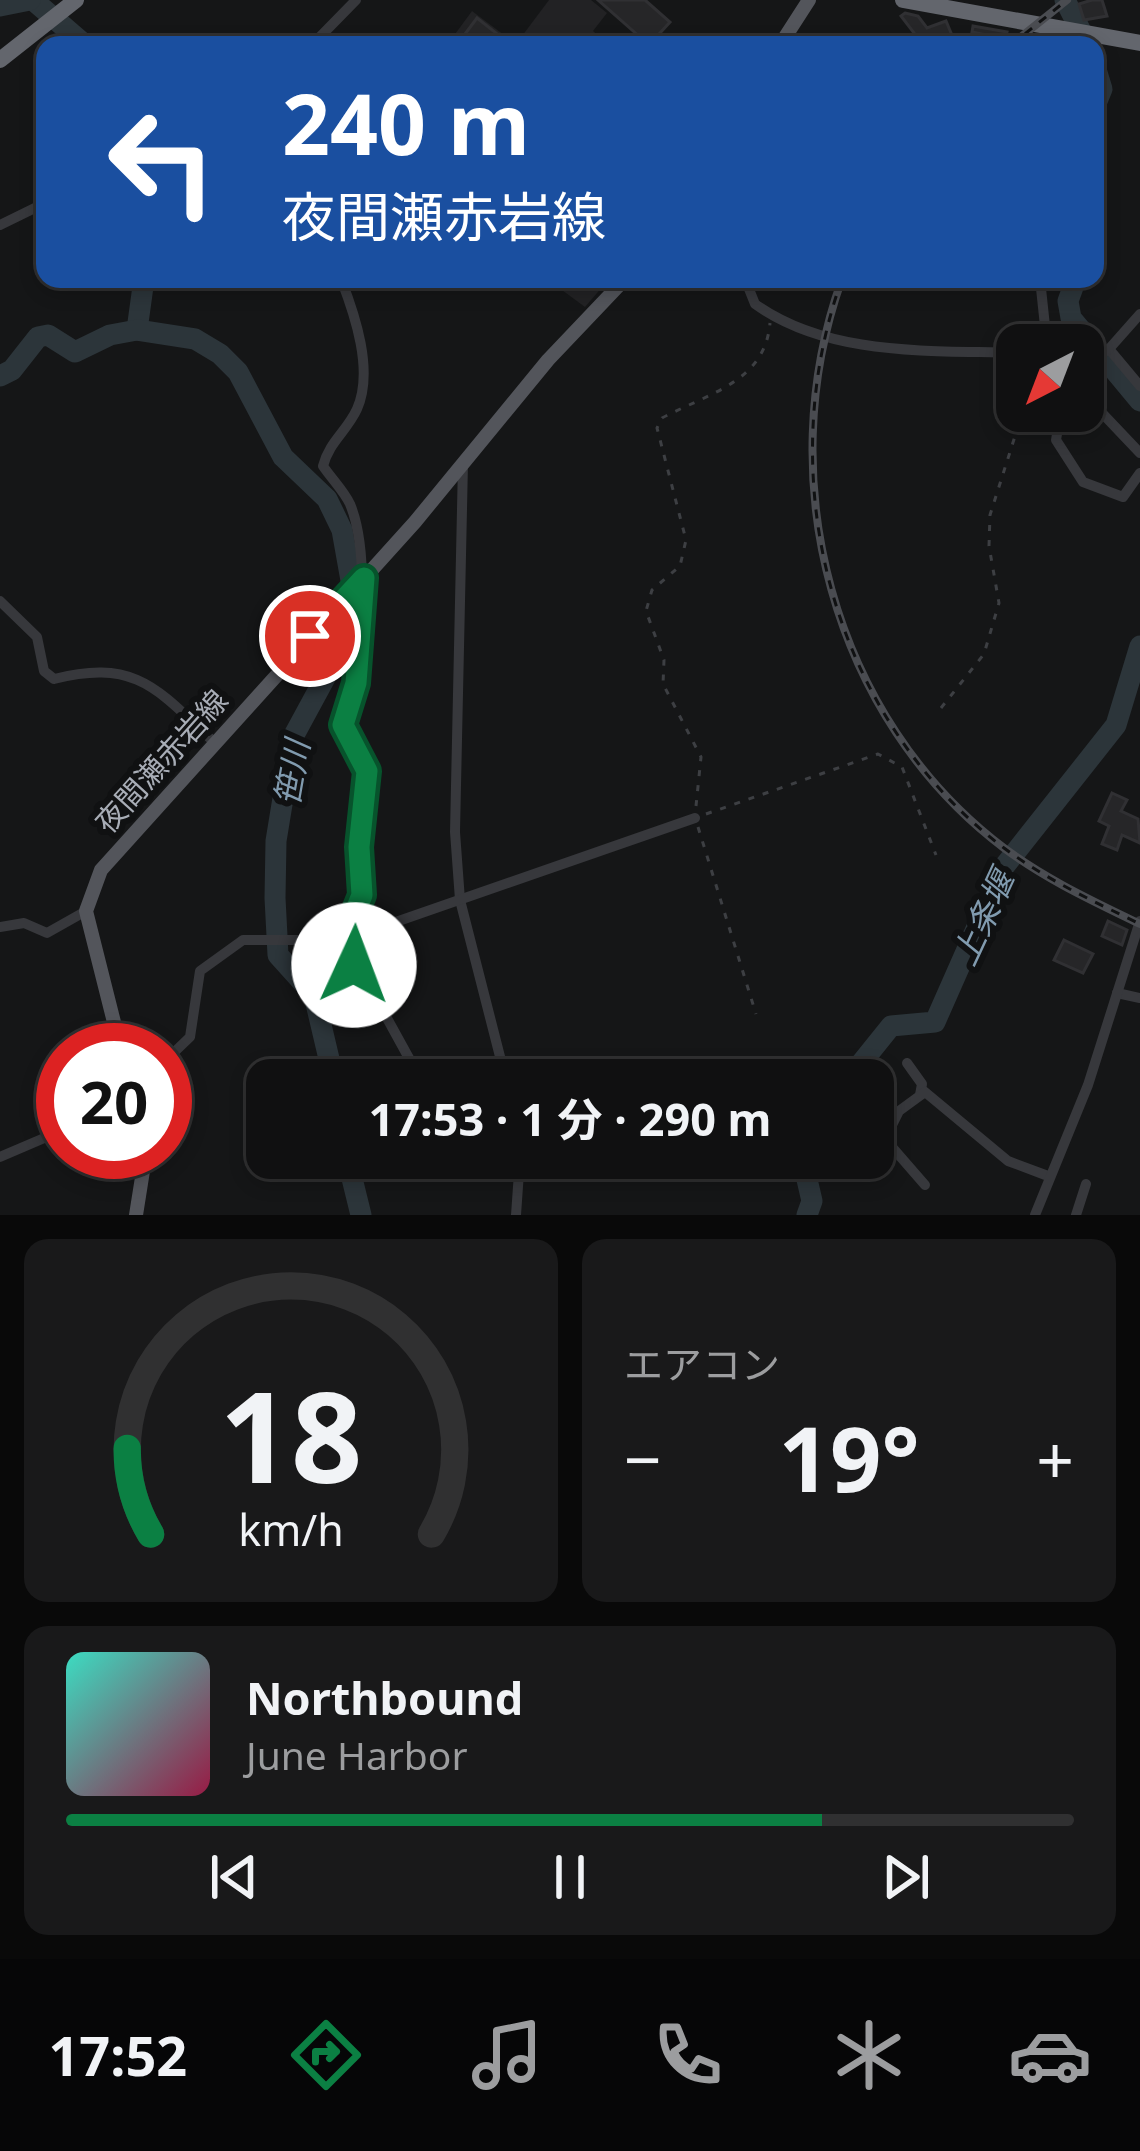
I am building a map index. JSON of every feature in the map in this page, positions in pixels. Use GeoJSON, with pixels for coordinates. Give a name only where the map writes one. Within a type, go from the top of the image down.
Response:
{"type":"FeatureCollection","features":[{"type":"Feature","properties":{"kind":"highway"},"geometry":{"type":"LineString","coordinates":[[903,0],[1075,34]]}},
{"type":"Feature","properties":{"kind":"highway"},"geometry":{"type":"LineString","coordinates":[[0,60],[71,4]]}},
{"type":"Feature","properties":{"kind":"highway"},"geometry":{"type":"LineString","coordinates":[[1104,38],[1140,43]]}},
{"type":"Feature","properties":{"kind":"main road"},"geometry":{"type":"LineString","coordinates":[[786,36],[809,0]]}},
{"type":"Feature","properties":{"kind":"main road","name":"夜間瀬赤岩線"},"geometry":{"type":"LineString","coordinates":[[86,911],[101,871],[617,288]]}},
{"type":"Feature","properties":{"kind":"main road"},"geometry":{"type":"LineString","coordinates":[[86,911],[114,1023]]}},
{"type":"Feature","properties":{"kind":"main road"},"geometry":{"type":"LineString","coordinates":[[136,1215],[142,1179]]}},
{"type":"Feature","properties":{"kind":"street"},"geometry":{"type":"LineString","coordinates":[[321,36],[356,0]]}},
{"type":"Feature","properties":{"kind":"street"},"geometry":{"type":"LineString","coordinates":[[0,225],[36,207]]}},
{"type":"Feature","properties":{"kind":"street"},"geometry":{"type":"LineString","coordinates":[[343,288],[360,349],[358,408],[328,448],[323,466],[350,504],[361,581],[356,683],[343,725],[367,771],[359,847],[362,895],[344,940]]}},
{"type":"Feature","properties":{"kind":"street"},"geometry":{"type":"LineString","coordinates":[[749,288],[755,304],[771,315],[875,348],[996,352]]}},
{"type":"Feature","properties":{"kind":"street"},"geometry":{"type":"LineString","coordinates":[[1041,288],[1045,324]]}},
{"type":"Feature","properties":{"kind":"street"},"geometry":{"type":"LineString","coordinates":[[1104,352],[1140,314]]}},
{"type":"Feature","properties":{"kind":"street"},"geometry":{"type":"LineString","coordinates":[[1107,350],[1140,386]]}},
{"type":"Feature","properties":{"kind":"street"},"geometry":{"type":"LineString","coordinates":[[1104,415],[1140,453]]}},
{"type":"Feature","properties":{"kind":"street"},"geometry":{"type":"LineString","coordinates":[[1057,432],[1056,440],[1083,482],[1123,497],[1140,472]]}},
{"type":"Feature","properties":{"kind":"street"},"geometry":{"type":"LineString","coordinates":[[463,463],[455,832],[460,900],[501,1059]]}},
{"type":"Feature","properties":{"kind":"street"},"geometry":{"type":"LineString","coordinates":[[0,601],[37,637],[44,671],[54,679],[87,672],[137,675],[215,743]]}},
{"type":"Feature","properties":{"kind":"street"},"geometry":{"type":"LineString","coordinates":[[192,1024],[200,971],[243,940],[344,940],[695,818]]}},
{"type":"Feature","properties":{"kind":"street"},"geometry":{"type":"LineString","coordinates":[[0,927],[24,923],[47,933],[86,911]]}},
{"type":"Feature","properties":{"kind":"street"},"geometry":{"type":"LineString","coordinates":[[1035,1215],[1088,1085],[1140,921]]}},
{"type":"Feature","properties":{"kind":"street"},"geometry":{"type":"LineString","coordinates":[[344,940],[409,1059]]}},
{"type":"Feature","properties":{"kind":"street"},"geometry":{"type":"LineString","coordinates":[[1117,993],[1140,998]]}},
{"type":"Feature","properties":{"kind":"street"},"geometry":{"type":"LineString","coordinates":[[908,1063],[922,1084],[920,1095]]}},
{"type":"Feature","properties":{"kind":"street"},"geometry":{"type":"LineString","coordinates":[[925,1185],[885,1138],[899,1111],[925,1092],[1008,1161],[1048,1176]]}},
{"type":"Feature","properties":{"kind":"street"},"geometry":{"type":"LineString","coordinates":[[0,1157],[36,1142]]}},
{"type":"Feature","properties":{"kind":"street"},"geometry":{"type":"LineString","coordinates":[[516,1215],[519,1179]]}},
{"type":"Feature","properties":{"kind":"street"},"geometry":{"type":"LineString","coordinates":[[1076,1215],[1086,1184]]}},
{"type":"Feature","properties":{"kind":"path"},"geometry":{"type":"LineString","coordinates":[[756,1014],[695,818],[701,758],[663,684],[664,660],[645,599],[685,556],[685,519],[657,428],[662,418],[759,365],[768,347],[771,315]]}},
{"type":"Feature","properties":{"kind":"path"},"geometry":{"type":"LineString","coordinates":[[941,708],[984,654],[1000,603],[990,514],[1016,432]]}},
{"type":"Feature","properties":{"kind":"path"},"geometry":{"type":"LineString","coordinates":[[695,818],[878,754],[902,767],[936,855]]}},
{"type":"Feature","properties":{"kind":"shaded area"},"geometry":{"type":"Polygon","coordinates":[[[549,0],[591,0],[607,13],[593,31],[598,36],[522,36],[549,0]]]}},
{"type":"Feature","properties":{"kind":"shaded area"},"geometry":{"type":"Polygon","coordinates":[[[472,11],[505,36],[454,36],[472,11]]]}},
{"type":"Feature","properties":{"kind":"shaded area"},"geometry":{"type":"Polygon","coordinates":[[[559,288],[601,288],[585,307],[559,288]]]}},
{"type":"Feature","properties":{"kind":"building"},"geometry":{"type":"Polygon","coordinates":[[[598,0],[645,0],[670,22],[657,36],[639,36],[598,0]]]}},
{"type":"Feature","properties":{"kind":"building"},"geometry":{"type":"Polygon","coordinates":[[[1102,0],[1107,16],[1084,20],[1079,4],[1102,0]]]}},
{"type":"Feature","properties":{"kind":"building"},"geometry":{"type":"Polygon","coordinates":[[[901,16],[918,16],[927,28],[946,21],[952,36],[916,36],[901,16]]]}},
{"type":"Feature","properties":{"kind":"building"},"geometry":{"type":"Polygon","coordinates":[[[477,18],[500,36],[464,36],[477,18]]]}},
{"type":"Feature","properties":{"kind":"building"},"geometry":{"type":"Polygon","coordinates":[[[973,26],[1007,32],[1006,36],[986,36],[972,32],[973,26]]]}},
{"type":"Feature","properties":{"kind":"building"},"geometry":{"type":"Polygon","coordinates":[[[1112,793],[1127,800],[1121,811],[1138,819],[1140,843],[1122,835],[1117,850],[1102,844],[1109,826],[1099,821],[1112,793]]]}},
{"type":"Feature","properties":{"kind":"building"},"geometry":{"type":"Polygon","coordinates":[[[1108,921],[1127,930],[1122,945],[1102,936],[1108,921]]]}},
{"type":"Feature","properties":{"kind":"building"},"geometry":{"type":"Polygon","coordinates":[[[1064,940],[1093,954],[1083,973],[1054,960],[1064,940]]]}},
{"type":"Feature","properties":{"kind":"waterway","name":"笹川"},"geometry":{"type":"LineString","coordinates":[[0,6],[30,0]]}},
{"type":"Feature","properties":{"kind":"waterway","name":"笹川"},"geometry":{"type":"LineString","coordinates":[[33,0],[75,36]]}},
{"type":"Feature","properties":{"kind":"waterway"},"geometry":{"type":"LineString","coordinates":[[1065,0],[1083,36]]}},
{"type":"Feature","properties":{"kind":"waterway","name":"笹川"},"geometry":{"type":"LineString","coordinates":[[137,330],[143,288]]}},
{"type":"Feature","properties":{"kind":"waterway"},"geometry":{"type":"LineString","coordinates":[[1073,288],[1068,301],[1071,318],[1140,401]]}},
{"type":"Feature","properties":{"kind":"waterway","name":"笹川"},"geometry":{"type":"LineString","coordinates":[[0,376],[12,370],[38,337],[48,335],[75,352],[110,335],[137,330],[195,339],[238,372],[283,457],[327,499],[342,530],[355,603],[345,641],[293,737],[276,841],[278,955],[314,995],[329,1059]]}},
{"type":"Feature","properties":{"kind":"waterway","name":"上条堰"},"geometry":{"type":"LineString","coordinates":[[864,1059],[891,1026],[935,1022],[1003,868],[1116,725],[1140,646]]}},
{"type":"Feature","properties":{"kind":"waterway","name":"笹川"},"geometry":{"type":"LineString","coordinates":[[352,1179],[361,1215]]}},
{"type":"Feature","properties":{"kind":"waterway","name":"上条堰"},"geometry":{"type":"LineString","coordinates":[[807,1179],[812,1201],[807,1215]]}},
{"type":"Feature","properties":{"kind":"railway"},"geometry":{"type":"LineString","coordinates":[[1022,36],[1067,0]]}},
{"type":"Feature","properties":{"kind":"railway"},"geometry":{"type":"LineString","coordinates":[[840,288],[821,356],[813,434],[816,513],[832,590],[858,664],[896,732],[945,794],[1020,860],[1140,924]]}},
{"type":"Feature","properties":{"kind":"route"},"geometry":{"type":"LineString","coordinates":[[310,636],[364,578],[356,683],[343,725],[367,771],[359,847],[362,895],[344,940],[354,965]]}}]}
